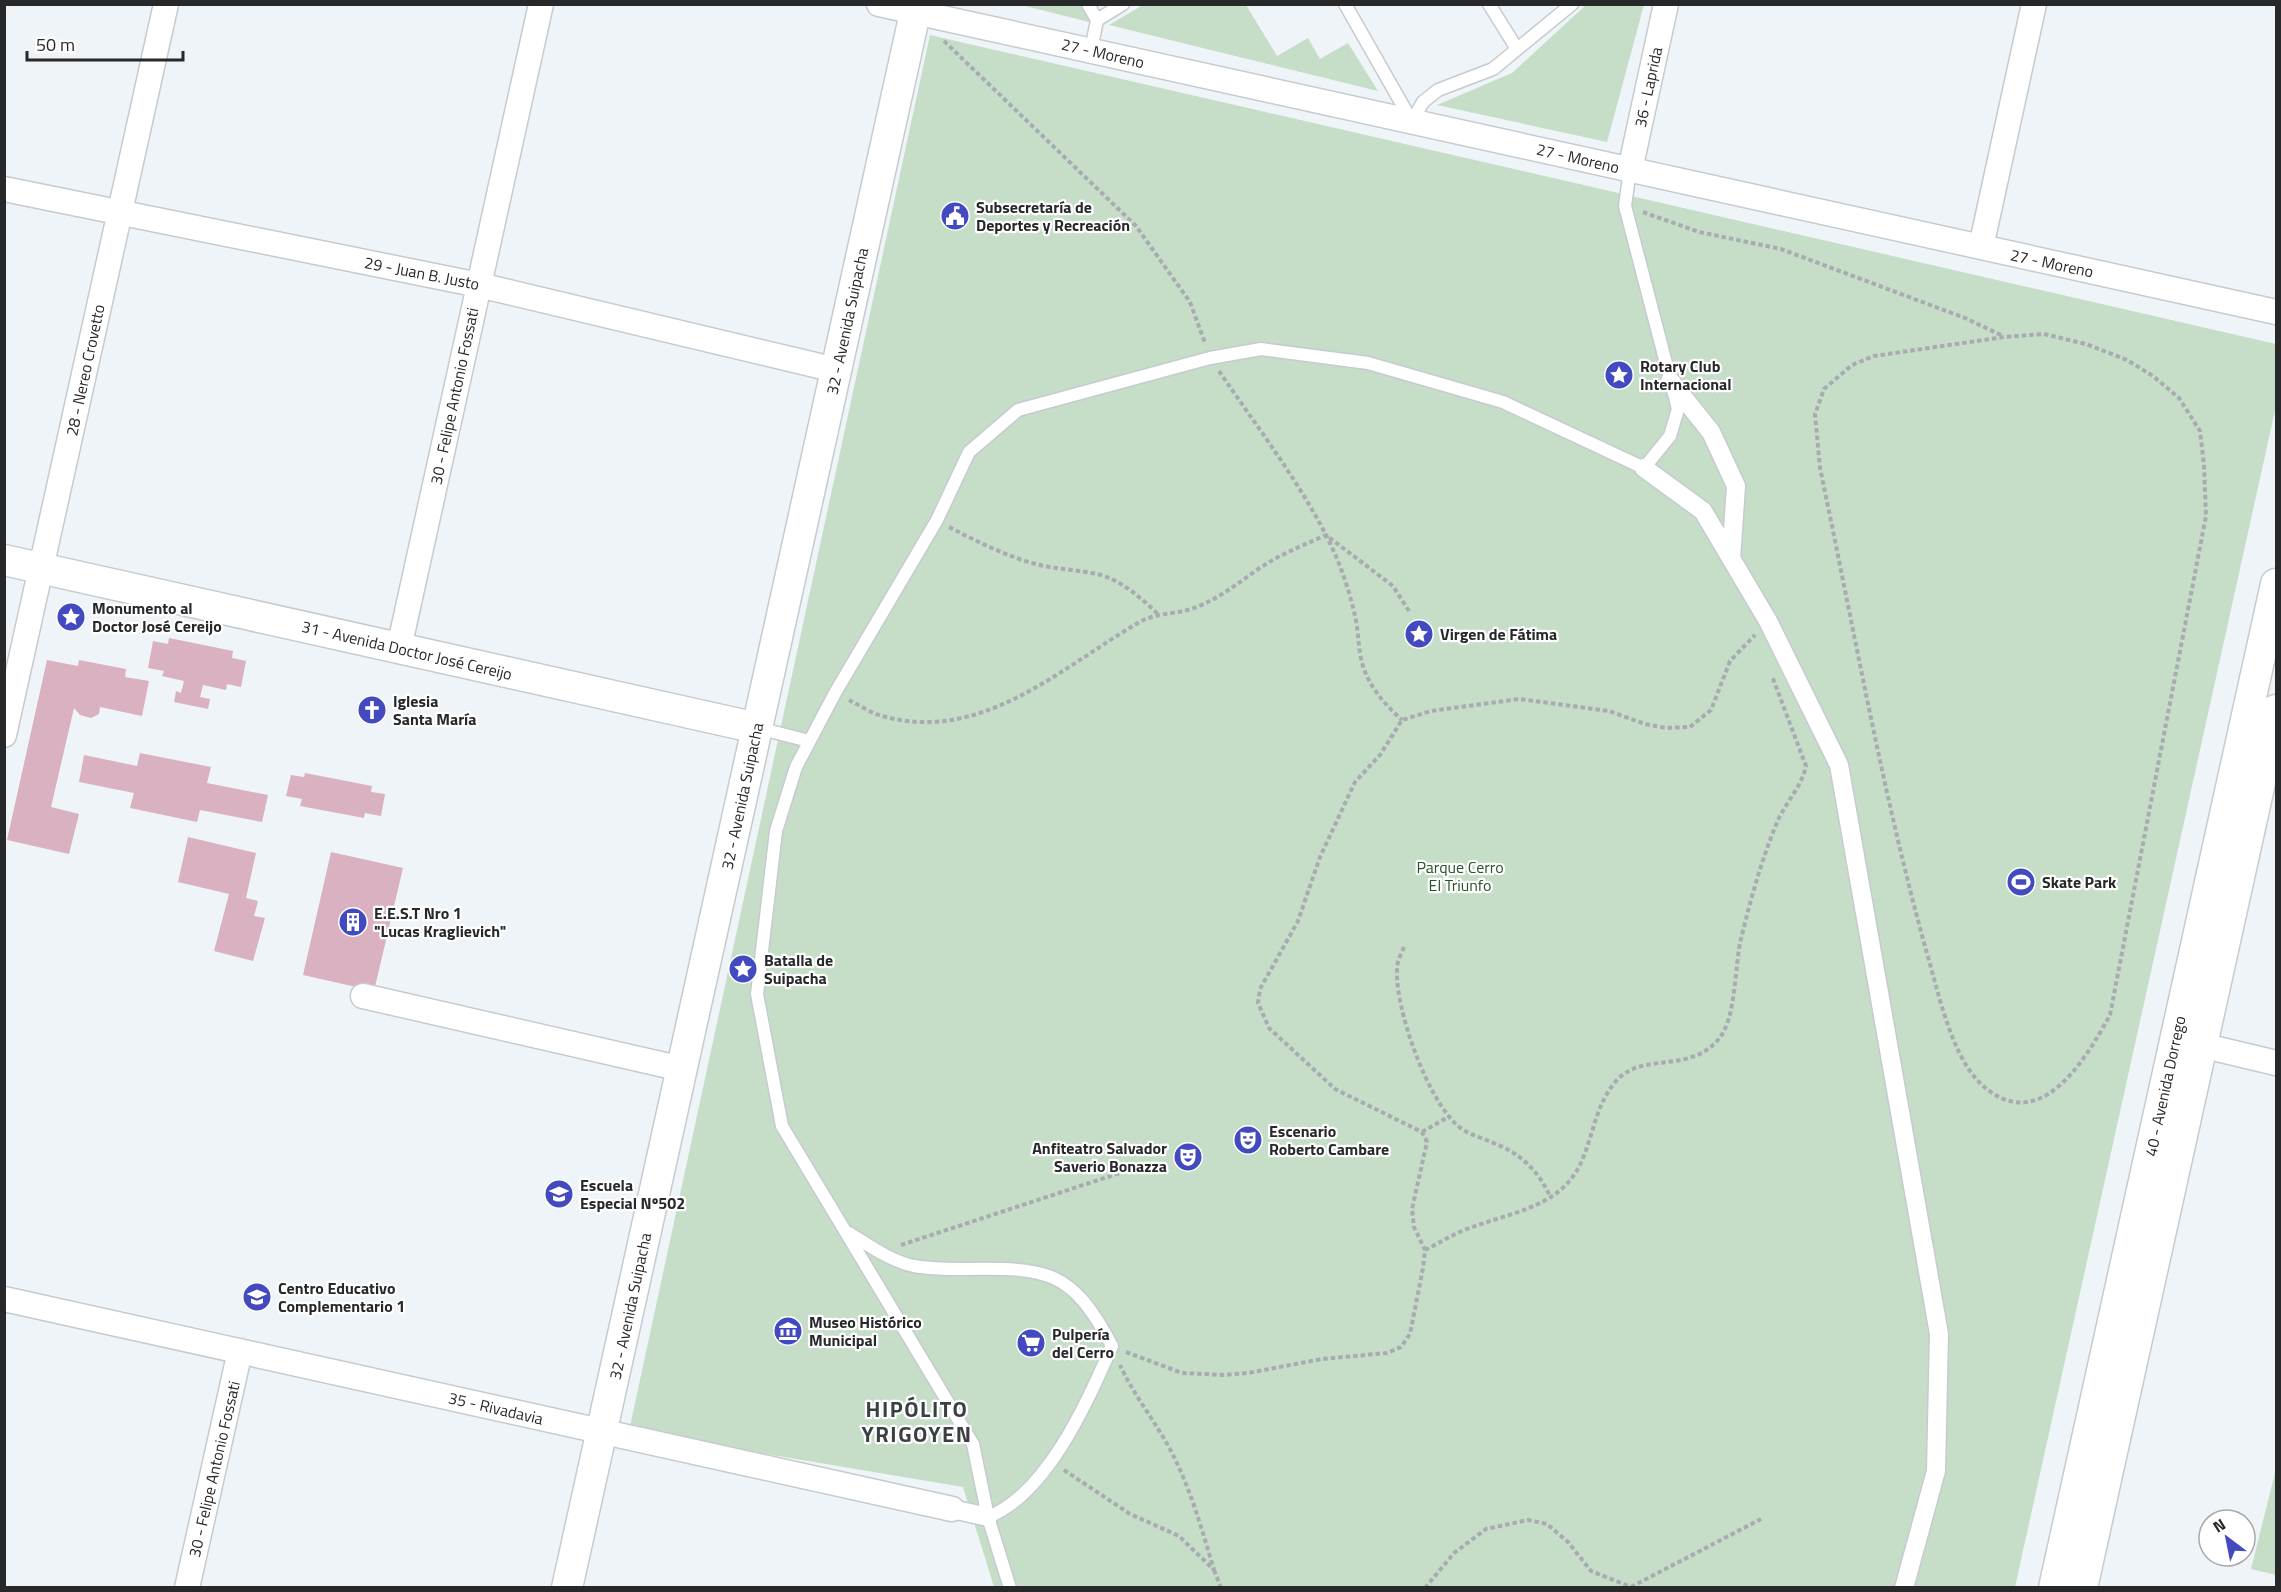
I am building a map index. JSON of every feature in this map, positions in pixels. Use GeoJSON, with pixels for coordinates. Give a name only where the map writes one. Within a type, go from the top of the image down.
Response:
{"type":"FeatureCollection","features":[{"type":"Feature","properties":{"kind":"street","name":"28 - Nereo Crovetto"},"geometry":{"type":"LineString","coordinates":[[4,735],[166,4]]}},
{"type":"Feature","properties":{"kind":"street","name":"30 - Felipe Antonio Fossati"},"geometry":{"type":"LineString","coordinates":[[399,648],[541,4]]}},
{"type":"Feature","properties":{"kind":"street","name":"27 - Moreno"},"geometry":{"type":"LineString","coordinates":[[879,4],[916,8],[1091,50],[2277,312]]}},
{"type":"Feature","properties":{"kind":"street","name":"36 - Laprida"},"geometry":{"type":"LineString","coordinates":[[1630,170],[1666,4]]}},
{"type":"Feature","properties":{"kind":"street"},"geometry":{"type":"LineString","coordinates":[[1981,247],[2034,4]]}},
{"type":"Feature","properties":{"kind":"street","name":"32 - Avenida Suipacha"},"geometry":{"type":"LineString","coordinates":[[567,1587],[916,8]]}},
{"type":"Feature","properties":{"kind":"street","name":"29 - Juan B. Justo"},"geometry":{"type":"LineString","coordinates":[[4,189],[479,285],[836,370]]}},
{"type":"Feature","properties":{"kind":"street"},"geometry":{"type":"LineString","coordinates":[[1670,381],[1712,432],[1736,486],[1731,559]]}},
{"type":"Feature","properties":{"kind":"street"},"geometry":{"type":"LineString","coordinates":[[1644,468],[1703,512],[1731,559],[1762,628],[1839,765],[1939,1335],[1936,1472],[1904,1587]]}},
{"type":"Feature","properties":{"kind":"street","name":"31 - Avenida Doctor José Cereijo"},"geometry":{"type":"LineString","coordinates":[[4,560],[757,728]]}},
{"type":"Feature","properties":{"kind":"street","name":"40 - Avenida Dorrego"},"geometry":{"type":"LineString","coordinates":[[2082,1587],[2277,584]]}},
{"type":"Feature","properties":{"kind":"street","name":"40 - Avenida Dorrego"},"geometry":{"type":"LineString","coordinates":[[2054,1587],[2189,1042],[2277,711]]}},
{"type":"Feature","properties":{"kind":"street"},"geometry":{"type":"LineString","coordinates":[[363,996],[682,1070]]}},
{"type":"Feature","properties":{"kind":"street"},"geometry":{"type":"LineString","coordinates":[[2189,1042],[2277,1063]]}},
{"type":"Feature","properties":{"kind":"street","name":"35 - Rivadavia"},"geometry":{"type":"LineString","coordinates":[[4,1299],[988,1517]]}},
{"type":"Feature","properties":{"kind":"street","name":"30 - Felipe Antonio Fossati"},"geometry":{"type":"LineString","coordinates":[[187,1587],[240,1351]]}},
{"type":"Feature","properties":{"kind":"lane"},"geometry":{"type":"LineString","coordinates":[[1088,4],[1097,20],[1091,50]]}},
{"type":"Feature","properties":{"kind":"lane"},"geometry":{"type":"LineString","coordinates":[[1097,20],[1123,4]]}},
{"type":"Feature","properties":{"kind":"lane"},"geometry":{"type":"LineString","coordinates":[[1345,4],[1412,121]]}},
{"type":"Feature","properties":{"kind":"lane"},"geometry":{"type":"LineString","coordinates":[[1489,4],[1517,49]]}},
{"type":"Feature","properties":{"kind":"lane"},"geometry":{"type":"LineString","coordinates":[[1412,121],[1423,102],[1438,90],[1493,69],[1572,4]]}},
{"type":"Feature","properties":{"kind":"lane"},"geometry":{"type":"LineString","coordinates":[[1010,1587],[988,1517],[973,1444],[782,1126],[757,994],[776,831],[796,767],[835,693],[936,520],[969,452],[1018,410],[1210,358],[1261,349],[1368,363],[1503,402],[1644,468],[1670,436],[1678,409],[1625,206],[1630,170]]}},
{"type":"Feature","properties":{"kind":"lane","name":"31 - Avenida Doctor José Cereijo"},"geometry":{"type":"LineString","coordinates":[[757,728],[809,741]]}},
{"type":"Feature","properties":{"kind":"lane"},"geometry":{"type":"LineString","coordinates":[[846,1231],[894,1261],[933,1269],[1018,1268],[1038,1271],[1062,1282],[1083,1299],[1112,1346],[1084,1410],[1051,1461],[1003,1511],[988,1517]]}},
{"type":"Feature","properties":{"kind":"path"},"geometry":{"type":"LineString","coordinates":[[916,8],[1136,226],[1190,302],[1210,358],[1301,492],[1326,535],[1349,596],[1355,617],[1360,655],[1371,685],[1383,703],[1402,720]]}},
{"type":"Feature","properties":{"kind":"path"},"geometry":{"type":"LineString","coordinates":[[1625,206],[1700,232],[1781,249],[1965,318],[2004,337],[2044,334],[2086,344],[2127,360],[2153,376],[2179,398],[2200,431],[2206,516],[2110,1015],[2094,1043],[2067,1081],[2043,1097],[2021,1103],[2000,1098],[1979,1082],[1960,1052],[1944,1014],[1901,858],[1820,468],[1815,414],[1824,389],[1852,366],[1867,359],[2004,337]]}},
{"type":"Feature","properties":{"kind":"path"},"geometry":{"type":"LineString","coordinates":[[936,520],[983,545],[1025,561],[1063,570],[1099,574],[1139,596],[1158,614]]}},
{"type":"Feature","properties":{"kind":"path"},"geometry":{"type":"LineString","coordinates":[[1326,535],[1393,586],[1409,611]]}},
{"type":"Feature","properties":{"kind":"path"},"geometry":{"type":"LineString","coordinates":[[835,693],[879,715],[904,721],[957,720],[1003,705],[1062,673],[1139,622],[1158,614],[1196,608],[1230,590],[1284,554],[1326,535]]}},
{"type":"Feature","properties":{"kind":"path"},"geometry":{"type":"LineString","coordinates":[[1112,1346],[1182,1373],[1223,1375],[1248,1373],[1322,1359],[1387,1353],[1401,1347],[1410,1334],[1425,1250],[1414,1227],[1412,1209],[1427,1142],[1422,1132],[1335,1089],[1274,1035],[1258,1003],[1260,989],[1298,921],[1337,817],[1355,782],[1380,755],[1402,720],[1431,711],[1519,699],[1609,711],[1645,724],[1666,728],[1690,727],[1711,710],[1730,660],[1762,628]]}},
{"type":"Feature","properties":{"kind":"path"},"geometry":{"type":"LineString","coordinates":[[1760,645],[1762,628]]}},
{"type":"Feature","properties":{"kind":"path"},"geometry":{"type":"LineString","coordinates":[[1425,1250],[1470,1227],[1518,1213],[1550,1196],[1575,1174],[1590,1144],[1596,1118],[1607,1093],[1621,1076],[1635,1069],[1676,1063],[1707,1051],[1727,1026],[1740,944],[1760,869],[1780,817],[1804,777],[1806,766],[1768,667]]}},
{"type":"Feature","properties":{"kind":"path"},"geometry":{"type":"LineString","coordinates":[[1404,947],[1397,968],[1402,1008],[1413,1046],[1425,1074],[1450,1116],[1469,1133],[1510,1149],[1526,1160],[1542,1180],[1550,1196]]}},
{"type":"Feature","properties":{"kind":"path"},"geometry":{"type":"LineString","coordinates":[[1422,1132],[1450,1116]]}},
{"type":"Feature","properties":{"kind":"path"},"geometry":{"type":"LineString","coordinates":[[880,1252],[1144,1165]]}},
{"type":"Feature","properties":{"kind":"path"},"geometry":{"type":"LineString","coordinates":[[1112,1346],[1130,1387],[1171,1450],[1184,1478],[1221,1587]]}},
{"type":"Feature","properties":{"kind":"path"},"geometry":{"type":"LineString","coordinates":[[1051,1461],[1093,1492],[1130,1514],[1179,1536],[1214,1570]]}},
{"type":"Feature","properties":{"kind":"path"},"geometry":{"type":"LineString","coordinates":[[1425,1587],[1454,1553],[1486,1529],[1528,1520],[1547,1524],[1568,1542],[1591,1570],[1630,1587],[1761,1519]]}},
{"type":"Feature","properties":{"kind":"green space"},"geometry":{"type":"Polygon","coordinates":[[[1021,5],[1083,5],[1091,17],[1089,22],[1021,5]]]}},
{"type":"Feature","properties":{"kind":"green space"},"geometry":{"type":"Polygon","coordinates":[[[1143,5],[1246,5],[1277,56],[1308,38],[1320,59],[1348,43],[1378,91],[1109,25],[1143,5]]]}},
{"type":"Feature","properties":{"kind":"green space"},"geometry":{"type":"Polygon","coordinates":[[[1586,5],[1644,5],[1607,142],[1437,105],[1512,73],[1586,5]]]}},
{"type":"Feature","properties":{"kind":"green space","name":"Parque Cerro El Triunfo"},"geometry":{"type":"Polygon","coordinates":[[[930,35],[2276,344],[2276,406],[2015,1587],[994,1587],[963,1487],[629,1431],[930,35]]]}},
{"type":"Feature","properties":{"kind":"green space"},"geometry":{"type":"Polygon","coordinates":[[[2276,1469],[2276,1575],[2251,1569],[2257,1568],[2257,1545],[2276,1469]]]}},
{"type":"Feature","properties":{"kind":"building"},"geometry":{"type":"Polygon","coordinates":[[[169,638],[233,651],[232,658],[246,661],[241,687],[227,684],[226,690],[203,685],[200,697],[210,699],[208,709],[174,702],[176,691],[181,693],[184,681],[162,676],[164,671],[148,668],[153,641],[168,644],[169,638]]]}},
{"type":"Feature","properties":{"kind":"building"},"geometry":{"type":"Polygon","coordinates":[[[47,660],[78,666],[79,660],[126,669],[125,677],[149,681],[142,716],[100,707],[99,714],[91,718],[80,715],[74,708],[51,807],[79,814],[69,854],[7,840],[47,660]]]}},
{"type":"Feature","properties":{"kind":"building"},"geometry":{"type":"Polygon","coordinates":[[[140,753],[211,767],[207,783],[268,795],[262,822],[200,810],[197,822],[130,808],[134,793],[79,782],[84,755],[137,766],[140,753]]]}},
{"type":"Feature","properties":{"kind":"building"},"geometry":{"type":"Polygon","coordinates":[[[305,773],[372,786],[371,792],[385,794],[381,816],[365,813],[364,818],[300,806],[302,799],[286,796],[291,775],[304,777],[305,773]]]}},
{"type":"Feature","properties":{"kind":"building"},"geometry":{"type":"Polygon","coordinates":[[[188,837],[256,853],[246,898],[258,901],[254,916],[265,918],[253,961],[214,951],[229,894],[178,882],[188,837]]]}},
{"type":"Feature","properties":{"kind":"building","name":"E.E.S.T Nro 1 \"Lucas Kraglievich\""},"geometry":{"type":"Polygon","coordinates":[[[331,852],[403,868],[374,991],[303,975],[331,852]]]}},
{"type":"Feature","properties":{"kind":"place","name":"Subsecretaría de Deportes y Recreación"},"geometry":{"type":"Point","coordinates":[955,216]}},
{"type":"Feature","properties":{"kind":"place","name":"Rotary Club Internacional"},"geometry":{"type":"Point","coordinates":[1619,375]}},
{"type":"Feature","properties":{"kind":"place","name":"Monumento al Doctor José Cereijo"},"geometry":{"type":"Point","coordinates":[71,617]}},
{"type":"Feature","properties":{"kind":"place","name":"Virgen de Fátima"},"geometry":{"type":"Point","coordinates":[1419,634]}},
{"type":"Feature","properties":{"kind":"place","name":"Iglesia Santa María"},"geometry":{"type":"Point","coordinates":[372,710]}},
{"type":"Feature","properties":{"kind":"place","name":"Skate Park"},"geometry":{"type":"Point","coordinates":[2021,882]}},
{"type":"Feature","properties":{"kind":"place","name":"E.E.S.T Nro 1 \"Lucas Kraglievich\""},"geometry":{"type":"Point","coordinates":[353,922]}},
{"type":"Feature","properties":{"kind":"place","name":"Batalla de Suipacha"},"geometry":{"type":"Point","coordinates":[743,969]}},
{"type":"Feature","properties":{"kind":"place","name":"Escenario Roberto Cambare"},"geometry":{"type":"Point","coordinates":[1248,1140]}},
{"type":"Feature","properties":{"kind":"place","name":"Anfiteatro Salvador Saverio Bonazza"},"geometry":{"type":"Point","coordinates":[1188,1157]}},
{"type":"Feature","properties":{"kind":"place","name":"Escuela Especial Nº502"},"geometry":{"type":"Point","coordinates":[559,1194]}},
{"type":"Feature","properties":{"kind":"place","name":"Centro Educativo Complementario 1"},"geometry":{"type":"Point","coordinates":[257,1297]}},
{"type":"Feature","properties":{"kind":"place","name":"Museo Histórico Municipal"},"geometry":{"type":"Point","coordinates":[788,1331]}},
{"type":"Feature","properties":{"kind":"place","name":"Pulpería del Cerro"},"geometry":{"type":"Point","coordinates":[1031,1343]}},
{"type":"Feature","properties":{"kind":"district","name":"HIPÓLITO YRIGOYEN"},"geometry":{"type":"Point","coordinates":[917,1422]}}]}
